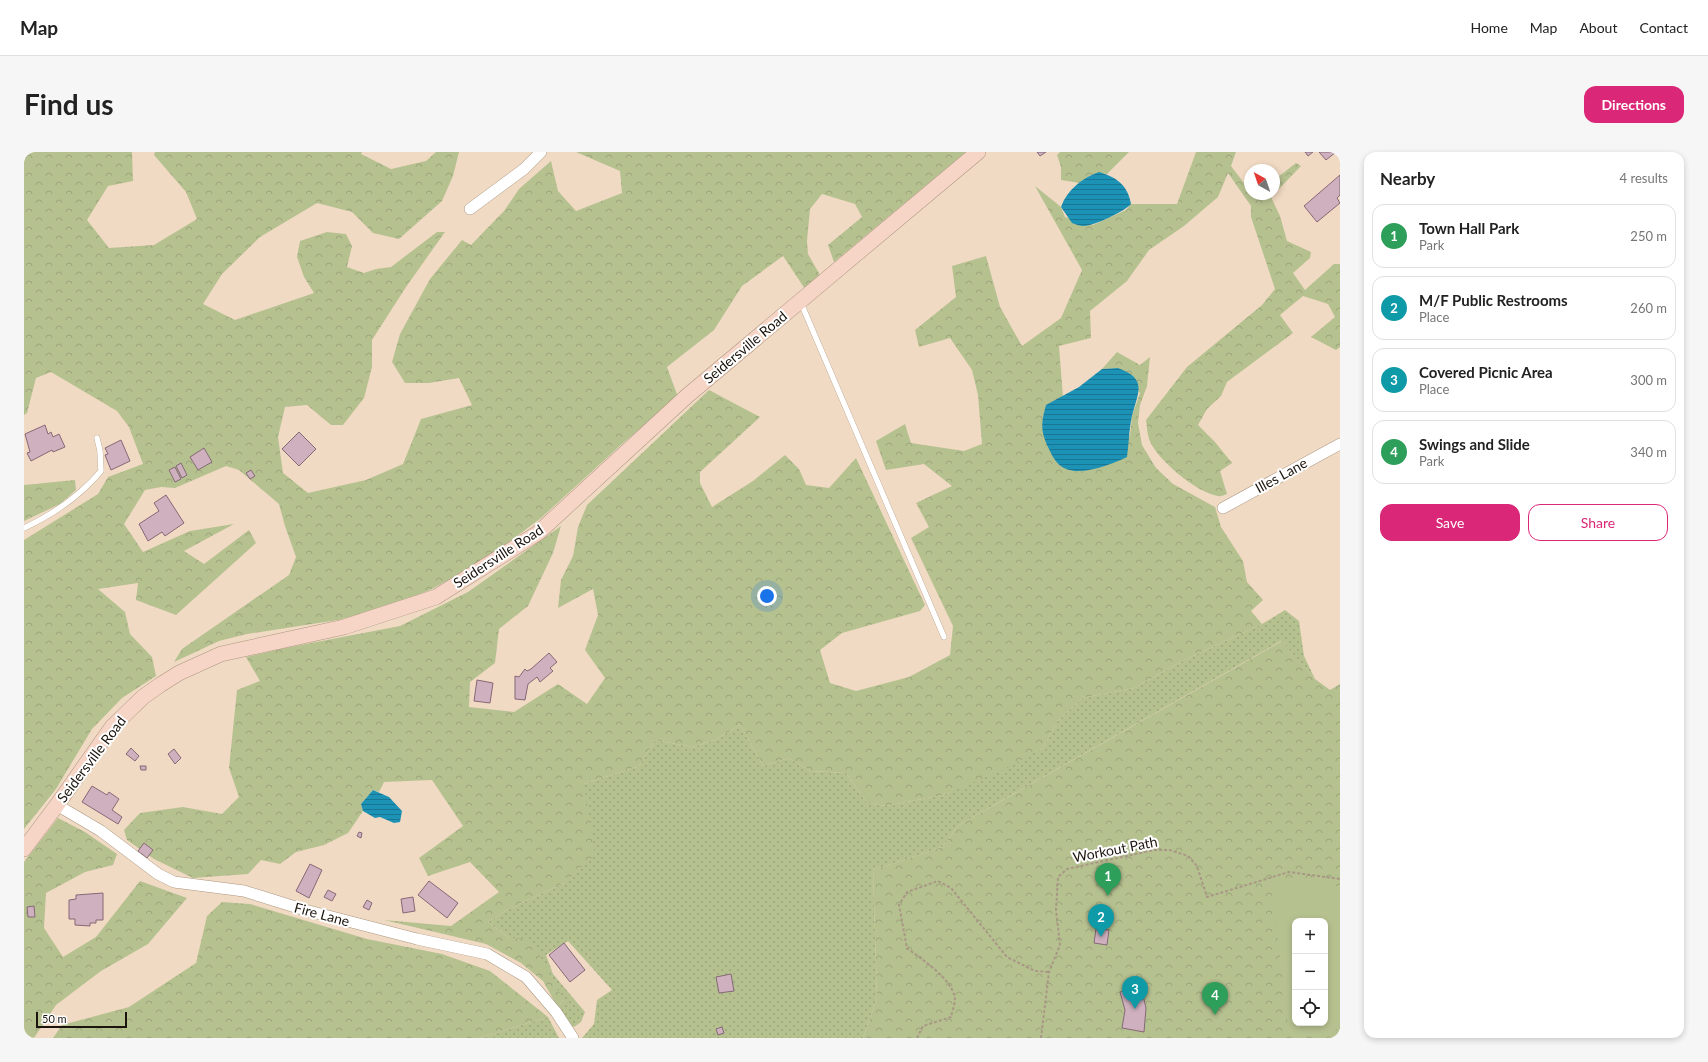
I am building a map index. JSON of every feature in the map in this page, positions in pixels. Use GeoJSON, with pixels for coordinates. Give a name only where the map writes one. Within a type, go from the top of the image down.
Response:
{"type":"FeatureCollection","features":[{"type":"Feature","properties":{"kind":"street"},"geometry":{"type":"LineString","coordinates":[[470,209],[524,169],[541,152]]}},
{"type":"Feature","properties":{"kind":"street","name":"Seidersville Road"},"geometry":{"type":"LineString","coordinates":[[24,849],[57,806],[112,727],[143,697],[179,673],[221,654],[344,627],[436,596],[538,533],[687,396],[978,152]]}},
{"type":"Feature","properties":{"kind":"street","name":"Illes Lane"},"geometry":{"type":"LineString","coordinates":[[1223,508],[1340,444]]}},
{"type":"Feature","properties":{"kind":"street","name":"Fire Lane"},"geometry":{"type":"LineString","coordinates":[[57,806],[101,832],[158,874],[174,882],[244,891],[306,910],[494,958],[526,977],[536,986],[556,1012],[573,1038]]}},
{"type":"Feature","properties":{"kind":"lane"},"geometry":{"type":"LineString","coordinates":[[800,301],[944,637]]}},
{"type":"Feature","properties":{"kind":"lane"},"geometry":{"type":"LineString","coordinates":[[24,528],[71,501],[90,484],[101,471],[100,451],[97,438]]}},
{"type":"Feature","properties":{"kind":"path","name":"Workout Path"},"geometry":{"type":"LineString","coordinates":[[1041,1038],[1049,972],[1060,946],[1056,910],[1058,877],[1066,869],[1154,850],[1170,850],[1188,856],[1198,866],[1207,897],[1289,872],[1340,879]]}},
{"type":"Feature","properties":{"kind":"path"},"geometry":{"type":"LineString","coordinates":[[917,1038],[923,1026],[951,1017],[955,999],[948,984],[933,968],[907,948],[899,905],[907,892],[938,881],[951,888],[1007,957],[1035,971],[1049,972]]}},
{"type":"Feature","properties":{"kind":"green space"},"geometry":{"type":"Polygon","coordinates":[[[24,152],[132,152],[133,181],[108,186],[87,220],[109,248],[154,245],[197,219],[186,192],[154,155],[155,152],[362,152],[361,154],[391,169],[426,161],[436,152],[459,152],[453,176],[442,201],[399,239],[373,233],[352,212],[317,203],[260,237],[222,274],[203,304],[235,320],[314,293],[304,277],[297,257],[300,241],[327,232],[346,234],[352,246],[347,267],[364,273],[376,269],[391,267],[437,232],[445,232],[406,287],[372,340],[372,367],[364,398],[343,425],[331,425],[307,405],[285,407],[278,437],[283,473],[308,493],[366,480],[403,464],[421,419],[472,405],[459,378],[429,383],[405,383],[392,362],[400,334],[430,279],[462,240],[471,245],[504,211],[519,189],[551,161],[558,191],[576,211],[622,193],[620,171],[576,152],[966,152],[834,262],[828,245],[862,217],[855,204],[822,194],[810,209],[807,241],[808,254],[820,275],[805,289],[783,256],[742,286],[714,330],[667,367],[678,397],[623,443],[541,518],[488,558],[430,590],[384,609],[338,620],[247,634],[219,641],[174,662],[182,649],[289,575],[296,557],[279,504],[239,470],[226,466],[175,488],[161,487],[145,490],[124,524],[143,552],[190,531],[234,524],[184,551],[204,564],[249,530],[256,543],[176,615],[136,600],[138,583],[98,589],[125,612],[130,634],[152,657],[156,676],[122,698],[92,729],[56,789],[24,829],[24,540],[98,494],[108,477],[143,464],[129,427],[117,411],[51,372],[36,378],[27,413],[24,415],[24,152]]]}},
{"type":"Feature","properties":{"kind":"green space"},"geometry":{"type":"Polygon","coordinates":[[[1060,152],[1129,152],[1107,174],[1099,173],[1092,175],[1080,183],[1061,180],[1061,167],[1057,155],[1060,152]]]}},
{"type":"Feature","properties":{"kind":"green space"},"geometry":{"type":"Polygon","coordinates":[[[1196,152],[1236,152],[1231,166],[1244,183],[1244,196],[1228,173],[1218,197],[1184,226],[1149,250],[1127,281],[1090,311],[1091,338],[1059,346],[1063,397],[1046,405],[1130,436],[1132,416],[1140,393],[1118,368],[1102,369],[1117,352],[1140,365],[1150,357],[1147,386],[1140,405],[1138,423],[1142,445],[1156,468],[1173,484],[1215,507],[1221,527],[1243,561],[1247,582],[1263,600],[1251,611],[1262,624],[1184,660],[1134,688],[1082,698],[1057,722],[1043,748],[1001,771],[943,795],[886,806],[867,803],[846,773],[810,771],[789,758],[763,766],[740,725],[715,740],[692,747],[655,740],[639,766],[584,784],[595,855],[564,883],[507,910],[488,922],[509,938],[531,939],[564,1001],[557,1006],[543,981],[521,963],[486,944],[384,920],[451,926],[499,892],[470,862],[428,876],[419,858],[463,826],[432,780],[384,782],[379,792],[373,790],[361,804],[363,811],[348,833],[324,845],[296,852],[280,864],[261,860],[248,874],[193,878],[154,859],[127,840],[124,830],[140,813],[183,807],[222,814],[239,797],[229,768],[237,690],[260,681],[246,657],[400,626],[468,592],[561,526],[553,553],[528,606],[499,629],[495,663],[470,682],[469,707],[514,712],[558,684],[587,704],[605,678],[585,650],[598,615],[593,589],[558,608],[561,580],[573,556],[578,527],[587,505],[709,390],[760,417],[700,472],[700,483],[712,507],[753,481],[785,455],[799,469],[806,485],[829,488],[856,458],[925,605],[920,611],[842,633],[820,650],[830,683],[856,691],[909,677],[950,655],[953,626],[911,538],[929,527],[916,503],[952,486],[924,464],[886,470],[876,441],[905,424],[911,443],[964,451],[982,444],[978,395],[972,370],[950,338],[919,347],[915,330],[956,297],[952,266],[986,256],[1000,307],[1022,346],[1061,318],[1082,270],[1035,186],[1061,207],[1065,217],[1093,225],[1126,210],[1131,204],[1177,204],[1196,152]]]}},
{"type":"Feature","properties":{"kind":"green space"},"geometry":{"type":"Polygon","coordinates":[[[1296,163],[1301,166],[1280,188],[1280,175],[1296,163]]]}},
{"type":"Feature","properties":{"kind":"green space"},"geometry":{"type":"Polygon","coordinates":[[[1247,200],[1272,200],[1280,216],[1287,241],[1311,252],[1310,258],[1293,273],[1305,290],[1334,264],[1340,264],[1340,347],[1336,350],[1311,337],[1335,317],[1328,304],[1303,296],[1280,315],[1293,333],[1227,382],[1221,396],[1207,409],[1198,425],[1215,442],[1232,463],[1220,471],[1227,494],[1219,496],[1209,494],[1199,489],[1168,465],[1153,447],[1148,437],[1146,420],[1187,367],[1262,305],[1275,289],[1251,217],[1251,206],[1247,200]]]}},
{"type":"Feature","properties":{"kind":"green space"},"geometry":{"type":"Polygon","coordinates":[[[75,480],[76,490],[60,504],[24,521],[24,485],[75,480]]]}},
{"type":"Feature","properties":{"kind":"green space"},"geometry":{"type":"Polygon","coordinates":[[[1285,610],[1299,621],[1304,656],[1315,679],[1281,641],[959,825],[942,847],[873,870],[877,998],[863,1038],[582,1038],[594,1024],[597,1000],[612,990],[568,941],[546,955],[553,974],[585,1012],[581,1022],[574,1027],[569,1024],[557,1006],[564,1001],[509,938],[488,922],[507,910],[564,883],[584,784],[639,766],[655,740],[692,747],[715,740],[740,725],[763,766],[789,758],[810,771],[846,773],[867,803],[886,806],[943,795],[1043,748],[1057,722],[1082,698],[1134,688],[1184,660],[1262,624],[1285,610]]]}},
{"type":"Feature","properties":{"kind":"green space"},"geometry":{"type":"Polygon","coordinates":[[[1282,641],[1315,679],[1330,690],[1340,684],[1340,1038],[863,1038],[877,998],[873,870],[942,847],[959,825],[1282,641]]]}},
{"type":"Feature","properties":{"kind":"green space"},"geometry":{"type":"Polygon","coordinates":[[[58,818],[85,832],[117,854],[113,865],[85,872],[46,893],[44,928],[63,957],[96,937],[140,881],[187,898],[148,944],[101,971],[56,1005],[34,1038],[24,1038],[24,862],[58,818]]]}},
{"type":"Feature","properties":{"kind":"green space"},"geometry":{"type":"Polygon","coordinates":[[[1291,878],[1340,887],[1340,1029],[1289,1037],[1272,886],[1291,878]]]}},
{"type":"Feature","properties":{"kind":"green space"},"geometry":{"type":"Polygon","coordinates":[[[222,902],[250,904],[367,939],[442,954],[490,971],[548,1017],[480,1038],[53,1038],[62,1025],[129,1007],[196,963],[207,916],[222,902]]]}},
{"type":"Feature","properties":{"kind":"green space"},"geometry":{"type":"Polygon","coordinates":[[[548,1017],[559,1038],[480,1038],[548,1017]]]}},
{"type":"Feature","properties":{"kind":"water"},"geometry":{"type":"Polygon","coordinates":[[[1099,172],[1116,179],[1124,187],[1131,204],[1116,214],[1095,224],[1084,226],[1072,223],[1061,207],[1067,195],[1081,181],[1099,172]]]}},
{"type":"Feature","properties":{"kind":"water"},"geometry":{"type":"Polygon","coordinates":[[[1118,368],[1134,377],[1138,387],[1138,393],[1131,421],[1127,457],[1105,466],[1087,470],[1079,471],[1061,467],[1053,457],[1044,437],[1042,422],[1046,405],[1079,387],[1102,369],[1118,368]]]}},
{"type":"Feature","properties":{"kind":"water"},"geometry":{"type":"Polygon","coordinates":[[[373,790],[389,797],[402,811],[400,822],[394,823],[380,817],[375,818],[363,811],[361,804],[373,790]]]}},
{"type":"Feature","properties":{"kind":"building"},"geometry":{"type":"Polygon","coordinates":[[[1037,152],[1046,152],[1040,156],[1037,152]]]}},
{"type":"Feature","properties":{"kind":"building"},"geometry":{"type":"Polygon","coordinates":[[[1305,152],[1313,152],[1308,156],[1305,152]]]}},
{"type":"Feature","properties":{"kind":"building"},"geometry":{"type":"Polygon","coordinates":[[[1319,152],[1336,152],[1326,160],[1319,152]]]}},
{"type":"Feature","properties":{"kind":"building"},"geometry":{"type":"Polygon","coordinates":[[[1340,175],[1340,195],[1337,198],[1340,203],[1317,222],[1304,206],[1340,175]]]}},
{"type":"Feature","properties":{"kind":"building"},"geometry":{"type":"Polygon","coordinates":[[[45,425],[48,434],[51,432],[53,437],[59,434],[65,447],[53,452],[52,450],[31,461],[27,453],[30,452],[25,434],[45,425]]]}},
{"type":"Feature","properties":{"kind":"building"},"geometry":{"type":"Polygon","coordinates":[[[299,432],[316,449],[299,466],[282,449],[299,432]]]}},
{"type":"Feature","properties":{"kind":"building"},"geometry":{"type":"Polygon","coordinates":[[[121,440],[130,461],[111,470],[105,455],[108,454],[105,448],[121,440]]]}},
{"type":"Feature","properties":{"kind":"building"},"geometry":{"type":"Polygon","coordinates":[[[204,448],[212,462],[198,470],[190,457],[204,448]]]}},
{"type":"Feature","properties":{"kind":"building"},"geometry":{"type":"Polygon","coordinates":[[[181,463],[187,475],[182,478],[176,466],[181,463]]]}},
{"type":"Feature","properties":{"kind":"building"},"geometry":{"type":"Polygon","coordinates":[[[175,467],[181,479],[175,482],[169,470],[175,467]]]}},
{"type":"Feature","properties":{"kind":"building"},"geometry":{"type":"Polygon","coordinates":[[[251,470],[255,476],[250,479],[246,473],[251,470]]]}},
{"type":"Feature","properties":{"kind":"building"},"geometry":{"type":"Polygon","coordinates":[[[166,495],[184,523],[165,536],[162,532],[148,541],[139,524],[159,511],[154,503],[166,495]]]}},
{"type":"Feature","properties":{"kind":"building"},"geometry":{"type":"Polygon","coordinates":[[[549,653],[557,662],[550,668],[553,671],[540,682],[537,677],[528,684],[525,700],[515,699],[515,676],[519,677],[525,669],[527,671],[531,669],[549,653]]]}},
{"type":"Feature","properties":{"kind":"building"},"geometry":{"type":"Polygon","coordinates":[[[477,680],[493,683],[490,703],[474,701],[477,680]]]}},
{"type":"Feature","properties":{"kind":"building"},"geometry":{"type":"Polygon","coordinates":[[[131,748],[139,756],[135,761],[126,754],[131,748]]]}},
{"type":"Feature","properties":{"kind":"building"},"geometry":{"type":"Polygon","coordinates":[[[174,749],[181,758],[175,764],[168,754],[174,749]]]}},
{"type":"Feature","properties":{"kind":"building"},"geometry":{"type":"Polygon","coordinates":[[[140,766],[146,766],[146,770],[141,770],[140,766]]]}},
{"type":"Feature","properties":{"kind":"building"},"geometry":{"type":"Polygon","coordinates":[[[92,786],[107,795],[109,792],[119,799],[112,810],[122,817],[118,824],[82,802],[92,786]]]}},
{"type":"Feature","properties":{"kind":"building"},"geometry":{"type":"Polygon","coordinates":[[[359,832],[362,833],[361,838],[357,836],[359,832]]]}},
{"type":"Feature","properties":{"kind":"building"},"geometry":{"type":"Polygon","coordinates":[[[144,843],[153,850],[147,858],[138,851],[144,843]]]}},
{"type":"Feature","properties":{"kind":"building"},"geometry":{"type":"Polygon","coordinates":[[[310,864],[322,870],[309,898],[296,891],[310,864]]]}},
{"type":"Feature","properties":{"kind":"building"},"geometry":{"type":"Polygon","coordinates":[[[429,881],[458,903],[447,918],[418,895],[429,881]]]}},
{"type":"Feature","properties":{"kind":"building"},"geometry":{"type":"Polygon","coordinates":[[[328,890],[336,894],[332,901],[324,897],[328,890]]]}},
{"type":"Feature","properties":{"kind":"building"},"geometry":{"type":"Polygon","coordinates":[[[103,893],[103,920],[96,920],[96,923],[90,923],[90,926],[75,925],[75,919],[69,919],[69,900],[76,899],[76,895],[103,893]]]}},
{"type":"Feature","properties":{"kind":"building"},"geometry":{"type":"Polygon","coordinates":[[[413,897],[415,911],[403,913],[401,899],[413,897]]]}},
{"type":"Feature","properties":{"kind":"building"},"geometry":{"type":"Polygon","coordinates":[[[367,900],[372,903],[369,910],[363,907],[367,900]]]}},
{"type":"Feature","properties":{"kind":"building"},"geometry":{"type":"Polygon","coordinates":[[[34,906],[35,917],[28,917],[27,907],[34,906]]]}},
{"type":"Feature","properties":{"kind":"building"},"geometry":{"type":"Polygon","coordinates":[[[1096,929],[1109,930],[1107,945],[1094,943],[1096,929]]]}},
{"type":"Feature","properties":{"kind":"building"},"geometry":{"type":"Polygon","coordinates":[[[564,943],[585,970],[570,982],[549,955],[564,943]]]}},
{"type":"Feature","properties":{"kind":"building"},"geometry":{"type":"Polygon","coordinates":[[[731,974],[734,991],[719,993],[716,977],[731,974]]]}},
{"type":"Feature","properties":{"kind":"building"},"geometry":{"type":"Polygon","coordinates":[[[1141,987],[1146,1008],[1144,1032],[1122,1028],[1125,1010],[1120,992],[1141,987]]]}},
{"type":"Feature","properties":{"kind":"building"},"geometry":{"type":"Polygon","coordinates":[[[722,1027],[724,1033],[718,1035],[716,1029],[722,1027]]]}},
{"type":"Feature","properties":{"kind":"place","name":"Town Hall Park"},"geometry":{"type":"Point","coordinates":[1108,896]}},
{"type":"Feature","properties":{"kind":"place","name":"M/F Public Restrooms"},"geometry":{"type":"Point","coordinates":[1101,937]}},
{"type":"Feature","properties":{"kind":"place","name":"Covered Picnic Area"},"geometry":{"type":"Point","coordinates":[1135,1009]}},
{"type":"Feature","properties":{"kind":"place","name":"Swings and Slide"},"geometry":{"type":"Point","coordinates":[1215,1015]}}]}
